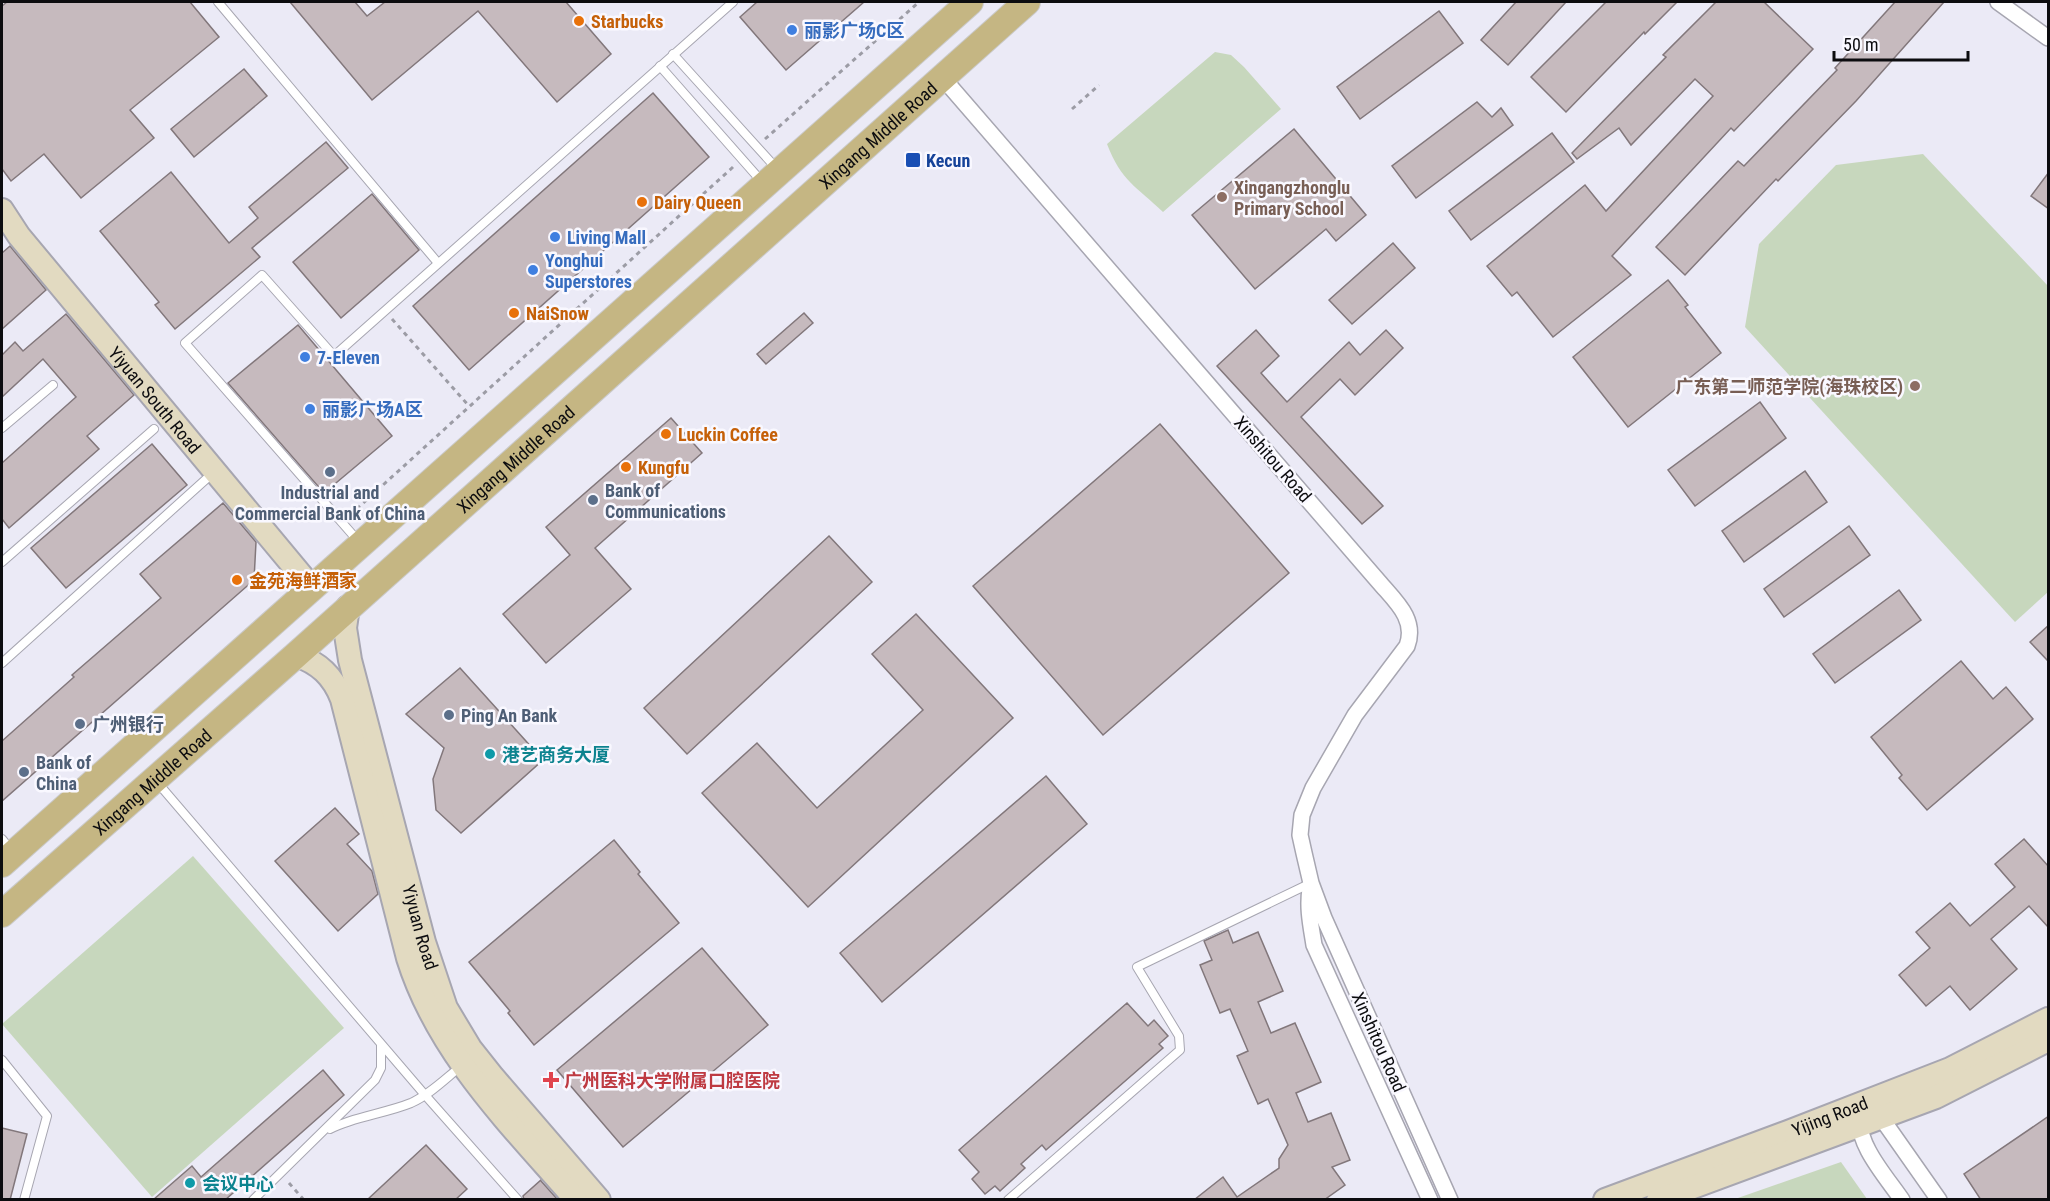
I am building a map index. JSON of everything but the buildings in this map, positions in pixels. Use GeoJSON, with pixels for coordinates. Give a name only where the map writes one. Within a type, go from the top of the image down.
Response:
{"type":"FeatureCollection","features":[{"type":"Feature","properties":{"kind":"main road","name":"Xingang Middle Road"},"geometry":{"type":"LineString","coordinates":[[6,852],[311,587],[970,2]]}},
{"type":"Feature","properties":{"kind":"main road","name":"Xingang Middle Road"},"geometry":{"type":"LineString","coordinates":[[2,914],[296,655],[1027,2]]}},
{"type":"Feature","properties":{"kind":"street"},"geometry":{"type":"LineString","coordinates":[[1998,2],[2049,38]]}},
{"type":"Feature","properties":{"kind":"street","name":"Xinshitou Road"},"geometry":{"type":"LineString","coordinates":[[942,77],[1379,582],[1408,619],[1411,634],[1407,646],[1355,715],[1313,788],[1302,815],[1300,836],[1311,883],[1324,918],[1450,1200]]}},
{"type":"Feature","properties":{"kind":"street","name":"Yiyuan South Road"},"geometry":{"type":"LineString","coordinates":[[2,210],[19,236],[311,587]]}},
{"type":"Feature","properties":{"kind":"street","name":"Yiyuan Road"},"geometry":{"type":"LineString","coordinates":[[348,608],[345,628],[350,660],[424,942],[446,1008],[470,1048],[493,1077],[599,1200]]}},
{"type":"Feature","properties":{"kind":"street","name":"Yiyuan Road"},"geometry":{"type":"LineString","coordinates":[[296,655],[319,666],[336,683],[413,974],[435,1023],[462,1066],[489,1100],[576,1200]]}},
{"type":"Feature","properties":{"kind":"street","name":"Xinshitou Road"},"geometry":{"type":"LineString","coordinates":[[1311,883],[1308,901],[1314,945],[1430,1200]]}},
{"type":"Feature","properties":{"kind":"street","name":"Yijing Road"},"geometry":{"type":"LineString","coordinates":[[1658,1200],[1868,1114],[2049,1019]]}},
{"type":"Feature","properties":{"kind":"street","name":"Yijing Road"},"geometry":{"type":"LineString","coordinates":[[1605,1200],[1868,1114],[1935,1097],[2049,1040]]}},
{"type":"Feature","properties":{"kind":"street"},"geometry":{"type":"LineString","coordinates":[[1868,1114],[1870,1155],[1902,1200]]}},
{"type":"Feature","properties":{"kind":"street"},"geometry":{"type":"LineString","coordinates":[[1868,1114],[1939,1200]]}},
{"type":"Feature","properties":{"kind":"lane"},"geometry":{"type":"LineString","coordinates":[[218,2],[438,263]]}},
{"type":"Feature","properties":{"kind":"lane"},"geometry":{"type":"LineString","coordinates":[[360,543],[185,344],[262,275],[334,356],[733,2]]}},
{"type":"Feature","properties":{"kind":"lane"},"geometry":{"type":"LineString","coordinates":[[674,54],[757,146],[771,178]]}},
{"type":"Feature","properties":{"kind":"lane"},"geometry":{"type":"LineString","coordinates":[[660,66],[742,159],[771,178]]}},
{"type":"Feature","properties":{"kind":"lane"},"geometry":{"type":"LineString","coordinates":[[2,428],[53,385]]}},
{"type":"Feature","properties":{"kind":"lane"},"geometry":{"type":"LineString","coordinates":[[3,558],[154,429]]}},
{"type":"Feature","properties":{"kind":"lane"},"geometry":{"type":"LineString","coordinates":[[2,663],[215,471]]}},
{"type":"Feature","properties":{"kind":"lane"},"geometry":{"type":"LineString","coordinates":[[154,779],[518,1200]]}},
{"type":"Feature","properties":{"kind":"lane"},"geometry":{"type":"LineString","coordinates":[[1008,1200],[1180,1050],[1179,1036],[1137,967],[1311,883]]}},
{"type":"Feature","properties":{"kind":"lane"},"geometry":{"type":"LineString","coordinates":[[253,1200],[375,1080],[381,1068],[381,1044]]}},
{"type":"Feature","properties":{"kind":"lane"},"geometry":{"type":"LineString","coordinates":[[2,1060],[47,1116],[24,1200]]}},
{"type":"Feature","properties":{"kind":"lane"},"geometry":{"type":"LineString","coordinates":[[321,1135],[343,1123],[411,1103],[462,1066]]}},
{"type":"Feature","properties":{"kind":"path"},"geometry":{"type":"LineString","coordinates":[[757,146],[919,2]]}},
{"type":"Feature","properties":{"kind":"path"},"geometry":{"type":"LineString","coordinates":[[1072,109],[1099,85]]}},
{"type":"Feature","properties":{"kind":"path"},"geometry":{"type":"LineString","coordinates":[[342,522],[742,159]]}},
{"type":"Feature","properties":{"kind":"path"},"geometry":{"type":"LineString","coordinates":[[385,311],[470,406]]}},
{"type":"Feature","properties":{"kind":"path"},"geometry":{"type":"LineString","coordinates":[[280,1172],[304,1200]]}},
{"type":"Feature","properties":{"kind":"green space"},"geometry":{"type":"Polygon","coordinates":[[[1215,52],[1231,55],[1281,109],[1163,212],[1124,175],[1112,157],[1107,144],[1215,52]]]}},
{"type":"Feature","properties":{"kind":"green space"},"geometry":{"type":"Polygon","coordinates":[[[1923,154],[2048,286],[2048,592],[2015,622],[1745,327],[1759,244],[1836,165],[1923,154]]]}},
{"type":"Feature","properties":{"kind":"green space"},"geometry":{"type":"Polygon","coordinates":[[[193,856],[344,1028],[152,1197],[2,1024],[193,856]]]}},
{"type":"Feature","properties":{"kind":"green space"},"geometry":{"type":"Polygon","coordinates":[[[1841,1162],[1867,1199],[1735,1199],[1841,1162]]]}},
{"type":"Feature","properties":{"kind":"place","name":"Starbucks"},"geometry":{"type":"Point","coordinates":[579,21]}},
{"type":"Feature","properties":{"kind":"place","name":"丽影广场C区"},"geometry":{"type":"Point","coordinates":[792,30]}},
{"type":"Feature","properties":{"kind":"place","name":"Kecun"},"geometry":{"type":"Point","coordinates":[913,160]}},
{"type":"Feature","properties":{"kind":"place","name":"Xingangzhonglu Primary School"},"geometry":{"type":"Point","coordinates":[1222,197]}},
{"type":"Feature","properties":{"kind":"place","name":"Dairy Queen"},"geometry":{"type":"Point","coordinates":[642,202]}},
{"type":"Feature","properties":{"kind":"place","name":"Living Mall"},"geometry":{"type":"Point","coordinates":[555,237]}},
{"type":"Feature","properties":{"kind":"place","name":"Yonghui Superstores"},"geometry":{"type":"Point","coordinates":[533,270]}},
{"type":"Feature","properties":{"kind":"place","name":"NaiSnow"},"geometry":{"type":"Point","coordinates":[514,313]}},
{"type":"Feature","properties":{"kind":"place","name":"7-Eleven"},"geometry":{"type":"Point","coordinates":[305,357]}},
{"type":"Feature","properties":{"kind":"place","name":"广东第二师范学院(海珠校区)"},"geometry":{"type":"Point","coordinates":[1915,386]}},
{"type":"Feature","properties":{"kind":"place","name":"丽影广场A区"},"geometry":{"type":"Point","coordinates":[310,409]}},
{"type":"Feature","properties":{"kind":"place","name":"Luckin Coffee"},"geometry":{"type":"Point","coordinates":[666,434]}},
{"type":"Feature","properties":{"kind":"place","name":"Kungfu"},"geometry":{"type":"Point","coordinates":[626,467]}},
{"type":"Feature","properties":{"kind":"place","name":"Industrial and Commercial Bank of China"},"geometry":{"type":"Point","coordinates":[330,472]}},
{"type":"Feature","properties":{"kind":"place","name":"Bank of Communications"},"geometry":{"type":"Point","coordinates":[593,500]}},
{"type":"Feature","properties":{"kind":"place","name":"金苑海鲜酒家"},"geometry":{"type":"Point","coordinates":[237,580]}},
{"type":"Feature","properties":{"kind":"place","name":"Ping An Bank"},"geometry":{"type":"Point","coordinates":[449,715]}},
{"type":"Feature","properties":{"kind":"place","name":"广州银行"},"geometry":{"type":"Point","coordinates":[80,724]}},
{"type":"Feature","properties":{"kind":"place","name":"港艺商务大厦"},"geometry":{"type":"Point","coordinates":[490,754]}},
{"type":"Feature","properties":{"kind":"place","name":"Bank of China"},"geometry":{"type":"Point","coordinates":[24,772]}},
{"type":"Feature","properties":{"kind":"place","name":"广州医科大学附属口腔医院"},"geometry":{"type":"Point","coordinates":[551,1080]}},
{"type":"Feature","properties":{"kind":"place","name":"会议中心"},"geometry":{"type":"Point","coordinates":[190,1183]}}]}
